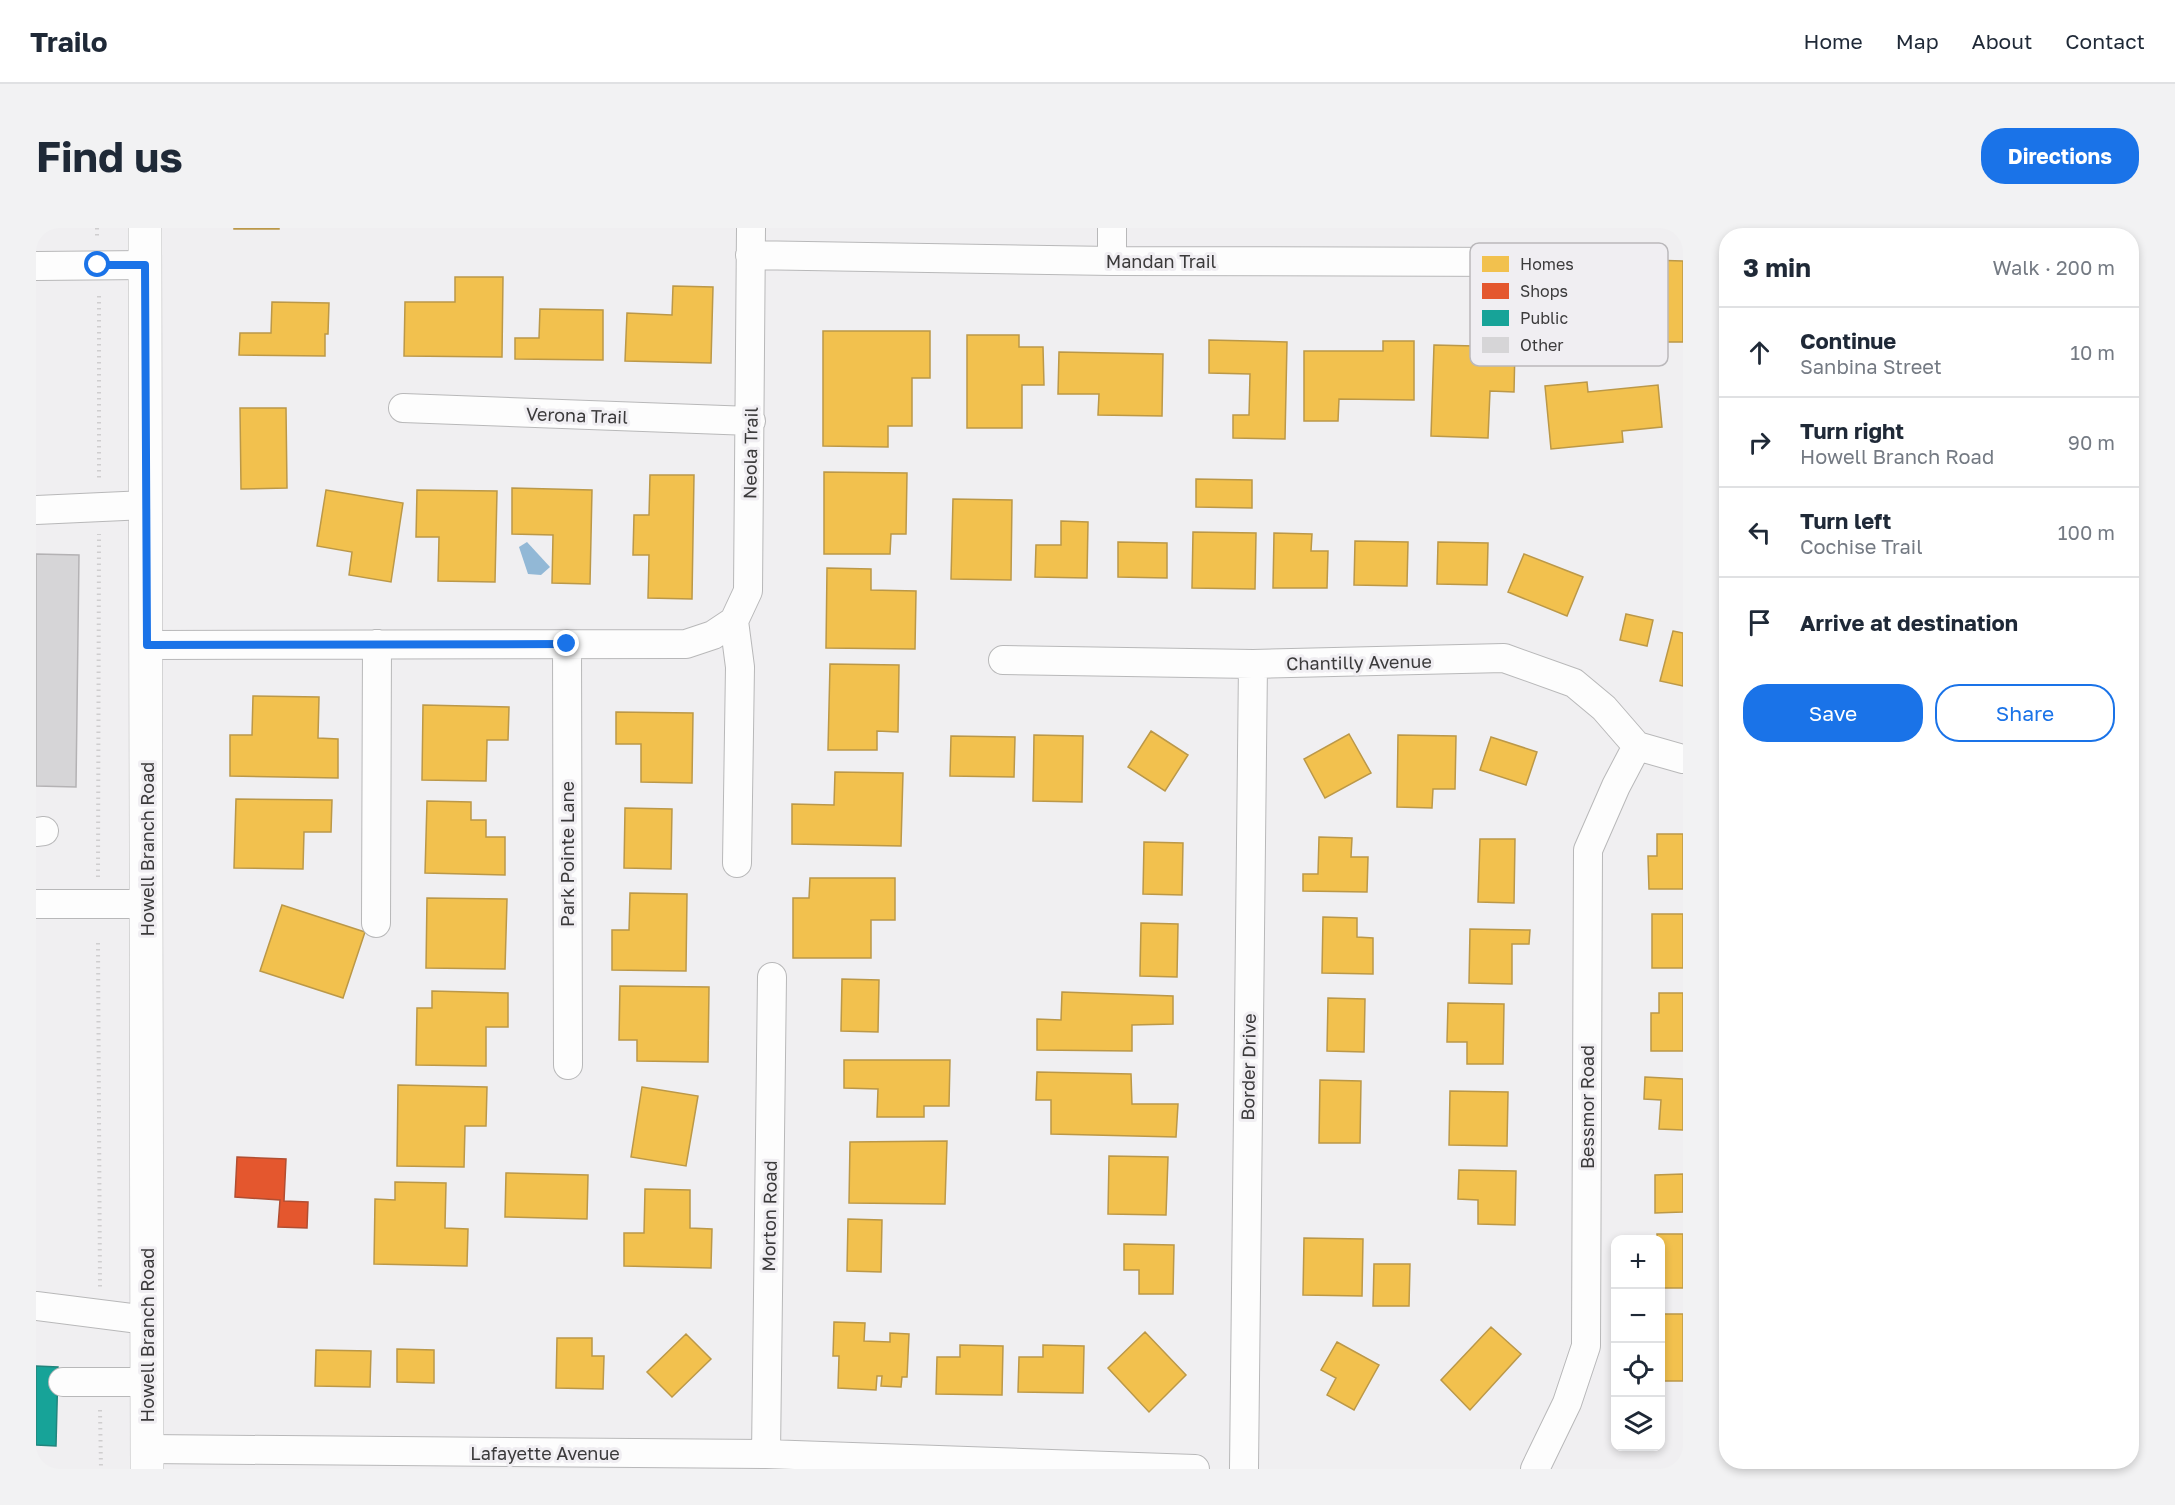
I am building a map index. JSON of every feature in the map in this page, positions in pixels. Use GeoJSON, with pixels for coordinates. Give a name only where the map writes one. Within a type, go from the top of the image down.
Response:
{"type":"FeatureCollection","features":[{"type":"Feature","properties":{"kind":"main road","name":"Howell Branch Road"},"geometry":{"type":"LineString","coordinates":[[145,228],[147,1459]]}},
{"type":"Feature","properties":{"kind":"street"},"geometry":{"type":"LineString","coordinates":[[1112,228],[1112,261]]}},
{"type":"Feature","properties":{"kind":"street","name":"Mandan Trail"},"geometry":{"type":"LineString","coordinates":[[751,241],[1112,261],[1470,262]]}},
{"type":"Feature","properties":{"kind":"street","name":"Neola Trail"},"geometry":{"type":"LineString","coordinates":[[734,621],[748,591],[751,241]]}},
{"type":"Feature","properties":{"kind":"street"},"geometry":{"type":"LineString","coordinates":[[36,266],[145,265]]}},
{"type":"Feature","properties":{"kind":"street","name":"Verona Trail"},"geometry":{"type":"LineString","coordinates":[[403,408],[750,421]]}},
{"type":"Feature","properties":{"kind":"street"},"geometry":{"type":"LineString","coordinates":[[36,510],[146,505]]}},
{"type":"Feature","properties":{"kind":"street"},"geometry":{"type":"LineString","coordinates":[[147,645],[686,644],[713,635],[734,621],[740,666],[737,863]]}},
{"type":"Feature","properties":{"kind":"street"},"geometry":{"type":"LineString","coordinates":[[376,923],[377,644]]}},
{"type":"Feature","properties":{"kind":"street","name":"Park Pointe Lane"},"geometry":{"type":"LineString","coordinates":[[567,644],[568,1065]]}},
{"type":"Feature","properties":{"kind":"street","name":"Chantilly Avenue"},"geometry":{"type":"LineString","coordinates":[[1004,660],[1253,664],[1504,658],[1574,683],[1604,708],[1637,746]]}},
{"type":"Feature","properties":{"kind":"street","name":"Border Drive"},"geometry":{"type":"LineString","coordinates":[[1244,1469],[1253,664]]}},
{"type":"Feature","properties":{"kind":"street"},"geometry":{"type":"LineString","coordinates":[[1637,746],[1683,759]]}},
{"type":"Feature","properties":{"kind":"street","name":"Bessmor Road"},"geometry":{"type":"LineString","coordinates":[[1535,1469],[1568,1403],[1586,1346],[1588,850],[1616,786],[1637,746]]}},
{"type":"Feature","properties":{"kind":"street"},"geometry":{"type":"LineString","coordinates":[[36,904],[147,904]]}},
{"type":"Feature","properties":{"kind":"street","name":"Morton Road"},"geometry":{"type":"LineString","coordinates":[[766,1454],[772,977]]}},
{"type":"Feature","properties":{"kind":"street"},"geometry":{"type":"LineString","coordinates":[[36,1306],[147,1320]]}},
{"type":"Feature","properties":{"kind":"street"},"geometry":{"type":"LineString","coordinates":[[63,1382],[146,1382]]}},
{"type":"Feature","properties":{"kind":"street","name":"Lafayette Avenue"},"geometry":{"type":"LineString","coordinates":[[147,1459],[766,1454],[1195,1469]]}},
{"type":"Feature","properties":{"kind":"path"},"geometry":{"type":"LineString","coordinates":[[97,228],[97,239]]}},
{"type":"Feature","properties":{"kind":"path"},"geometry":{"type":"LineString","coordinates":[[99,296],[99,880]]}},
{"type":"Feature","properties":{"kind":"path"},"geometry":{"type":"LineString","coordinates":[[98,943],[100,1287]]}},
{"type":"Feature","properties":{"kind":"water"},"geometry":{"type":"Polygon","coordinates":[[[527,542],[550,567],[541,575],[528,574],[519,547],[527,542]]]}},
{"type":"Feature","properties":{"kind":"building: Homes"},"geometry":{"type":"Polygon","coordinates":[[[279,228],[279,229],[234,229],[279,228]]]}},
{"type":"Feature","properties":{"kind":"building: Homes"},"geometry":{"type":"Polygon","coordinates":[[[1668,261],[1683,261],[1683,342],[1668,342],[1668,261]]]}},
{"type":"Feature","properties":{"kind":"building: Homes"},"geometry":{"type":"Polygon","coordinates":[[[455,277],[503,277],[502,357],[404,356],[405,302],[455,302],[455,277]]]}},
{"type":"Feature","properties":{"kind":"building: Homes"},"geometry":{"type":"Polygon","coordinates":[[[673,286],[713,287],[711,363],[625,361],[627,313],[672,315],[673,286]]]}},
{"type":"Feature","properties":{"kind":"building: Homes"},"geometry":{"type":"Polygon","coordinates":[[[272,302],[329,303],[325,356],[239,355],[240,333],[271,333],[272,302]]]}},
{"type":"Feature","properties":{"kind":"building: Homes"},"geometry":{"type":"Polygon","coordinates":[[[540,309],[603,310],[603,360],[515,359],[515,338],[539,338],[540,309]]]}},
{"type":"Feature","properties":{"kind":"building: Homes"},"geometry":{"type":"Polygon","coordinates":[[[823,331],[930,331],[930,378],[912,378],[912,426],[888,426],[888,447],[823,446],[823,331]]]}},
{"type":"Feature","properties":{"kind":"building: Homes"},"geometry":{"type":"Polygon","coordinates":[[[967,335],[1019,335],[1019,347],[1043,347],[1044,385],[1022,385],[1022,428],[967,428],[967,335]]]}},
{"type":"Feature","properties":{"kind":"building: Homes"},"geometry":{"type":"Polygon","coordinates":[[[1209,340],[1287,342],[1285,439],[1233,438],[1233,415],[1249,415],[1250,374],[1209,373],[1209,340]]]}},
{"type":"Feature","properties":{"kind":"building: Homes"},"geometry":{"type":"Polygon","coordinates":[[[1383,341],[1414,341],[1414,400],[1339,399],[1338,421],[1304,421],[1304,351],[1383,351],[1383,341]]]}},
{"type":"Feature","properties":{"kind":"building: Homes"},"geometry":{"type":"Polygon","coordinates":[[[1434,345],[1470,346],[1470,366],[1515,366],[1514,392],[1490,391],[1488,438],[1431,436],[1434,345]]]}},
{"type":"Feature","properties":{"kind":"building: Homes"},"geometry":{"type":"Polygon","coordinates":[[[1059,352],[1163,354],[1162,416],[1098,415],[1099,394],[1058,394],[1059,352]]]}},
{"type":"Feature","properties":{"kind":"building: Homes"},"geometry":{"type":"Polygon","coordinates":[[[1587,382],[1588,392],[1658,385],[1662,427],[1622,431],[1623,442],[1551,449],[1545,386],[1587,382]]]}},
{"type":"Feature","properties":{"kind":"building: Homes"},"geometry":{"type":"Polygon","coordinates":[[[240,408],[286,408],[287,488],[241,489],[240,408]]]}},
{"type":"Feature","properties":{"kind":"building: Homes"},"geometry":{"type":"Polygon","coordinates":[[[824,472],[907,473],[906,534],[891,534],[890,554],[824,554],[824,472]]]}},
{"type":"Feature","properties":{"kind":"building: Homes"},"geometry":{"type":"Polygon","coordinates":[[[650,475],[694,475],[692,599],[648,598],[649,555],[633,555],[634,515],[649,515],[650,475]]]}},
{"type":"Feature","properties":{"kind":"building: Homes"},"geometry":{"type":"Polygon","coordinates":[[[1196,479],[1252,480],[1252,508],[1196,507],[1196,479]]]}},
{"type":"Feature","properties":{"kind":"building: Homes"},"geometry":{"type":"Polygon","coordinates":[[[512,488],[592,490],[590,584],[552,583],[553,535],[512,534],[512,488]]]}},
{"type":"Feature","properties":{"kind":"building: Homes"},"geometry":{"type":"Polygon","coordinates":[[[326,490],[403,503],[391,582],[349,575],[352,552],[317,546],[326,490]]]}},
{"type":"Feature","properties":{"kind":"building: Homes"},"geometry":{"type":"Polygon","coordinates":[[[417,490],[497,491],[495,582],[438,581],[439,537],[416,537],[417,490]]]}},
{"type":"Feature","properties":{"kind":"building: Homes"},"geometry":{"type":"Polygon","coordinates":[[[953,499],[1012,500],[1011,580],[951,579],[953,499]]]}},
{"type":"Feature","properties":{"kind":"building: Homes"},"geometry":{"type":"Polygon","coordinates":[[[1061,521],[1088,522],[1087,578],[1035,577],[1036,545],[1061,545],[1061,521]]]}},
{"type":"Feature","properties":{"kind":"building: Homes"},"geometry":{"type":"Polygon","coordinates":[[[1193,532],[1256,533],[1255,589],[1192,588],[1193,532]]]}},
{"type":"Feature","properties":{"kind":"building: Homes"},"geometry":{"type":"Polygon","coordinates":[[[1274,533],[1312,534],[1311,551],[1328,551],[1327,588],[1273,588],[1274,533]]]}},
{"type":"Feature","properties":{"kind":"building: Homes"},"geometry":{"type":"Polygon","coordinates":[[[1355,541],[1408,542],[1407,586],[1354,585],[1355,541]]]}},
{"type":"Feature","properties":{"kind":"building: Homes"},"geometry":{"type":"Polygon","coordinates":[[[1118,542],[1167,543],[1167,578],[1118,577],[1118,542]]]}},
{"type":"Feature","properties":{"kind":"building: Homes"},"geometry":{"type":"Polygon","coordinates":[[[1438,542],[1488,543],[1487,585],[1437,584],[1438,542]]]}},
{"type":"Feature","properties":{"kind":"building: Homes"},"geometry":{"type":"Polygon","coordinates":[[[1524,554],[1583,577],[1567,616],[1508,592],[1524,554]]]}},
{"type":"Feature","properties":{"kind":"building: Homes"},"geometry":{"type":"Polygon","coordinates":[[[827,568],[871,569],[871,590],[916,591],[915,649],[826,648],[827,568]]]}},
{"type":"Feature","properties":{"kind":"building: Homes"},"geometry":{"type":"Polygon","coordinates":[[[1626,614],[1653,620],[1647,646],[1620,640],[1626,614]]]}},
{"type":"Feature","properties":{"kind":"building: Homes"},"geometry":{"type":"Polygon","coordinates":[[[1673,631],[1683,633],[1683,686],[1660,681],[1673,631]]]}},
{"type":"Feature","properties":{"kind":"building: Homes"},"geometry":{"type":"Polygon","coordinates":[[[830,664],[899,665],[898,732],[877,731],[877,750],[828,750],[830,664]]]}},
{"type":"Feature","properties":{"kind":"building: Homes"},"geometry":{"type":"Polygon","coordinates":[[[253,696],[319,697],[318,738],[338,739],[338,778],[230,776],[230,735],[252,735],[253,696]]]}},
{"type":"Feature","properties":{"kind":"building: Homes"},"geometry":{"type":"Polygon","coordinates":[[[423,705],[509,707],[508,740],[487,740],[486,781],[422,780],[423,705]]]}},
{"type":"Feature","properties":{"kind":"building: Homes"},"geometry":{"type":"Polygon","coordinates":[[[616,712],[693,713],[692,783],[641,782],[641,744],[616,744],[616,712]]]}},
{"type":"Feature","properties":{"kind":"building: Homes"},"geometry":{"type":"Polygon","coordinates":[[[1151,731],[1188,755],[1165,791],[1128,767],[1151,731]]]}},
{"type":"Feature","properties":{"kind":"building: Homes"},"geometry":{"type":"Polygon","coordinates":[[[1349,734],[1371,773],[1325,798],[1304,759],[1349,734]]]}},
{"type":"Feature","properties":{"kind":"building: Homes"},"geometry":{"type":"Polygon","coordinates":[[[1034,735],[1083,736],[1082,802],[1033,801],[1034,735]]]}},
{"type":"Feature","properties":{"kind":"building: Homes"},"geometry":{"type":"Polygon","coordinates":[[[1398,735],[1456,736],[1455,789],[1433,789],[1432,808],[1397,807],[1398,735]]]}},
{"type":"Feature","properties":{"kind":"building: Homes"},"geometry":{"type":"Polygon","coordinates":[[[951,736],[1015,737],[1014,777],[950,776],[951,736]]]}},
{"type":"Feature","properties":{"kind":"building: Homes"},"geometry":{"type":"Polygon","coordinates":[[[1491,737],[1537,752],[1526,785],[1480,770],[1491,737]]]}},
{"type":"Feature","properties":{"kind":"building: Homes"},"geometry":{"type":"Polygon","coordinates":[[[835,772],[903,773],[901,846],[792,844],[792,804],[834,805],[835,772]]]}},
{"type":"Feature","properties":{"kind":"building: Homes"},"geometry":{"type":"Polygon","coordinates":[[[236,799],[332,800],[331,832],[304,832],[303,869],[234,868],[236,799]]]}},
{"type":"Feature","properties":{"kind":"building: Homes"},"geometry":{"type":"Polygon","coordinates":[[[427,801],[471,802],[471,820],[486,820],[486,837],[505,837],[505,875],[425,873],[427,801]]]}},
{"type":"Feature","properties":{"kind":"building: Homes"},"geometry":{"type":"Polygon","coordinates":[[[625,808],[672,809],[671,869],[624,868],[625,808]]]}},
{"type":"Feature","properties":{"kind":"building: Homes"},"geometry":{"type":"Polygon","coordinates":[[[1657,834],[1683,834],[1683,889],[1649,889],[1648,856],[1657,856],[1657,834]]]}},
{"type":"Feature","properties":{"kind":"building: Homes"},"geometry":{"type":"Polygon","coordinates":[[[1319,837],[1352,838],[1351,857],[1368,857],[1367,892],[1303,891],[1303,874],[1318,874],[1319,837]]]}},
{"type":"Feature","properties":{"kind":"building: Homes"},"geometry":{"type":"Polygon","coordinates":[[[1480,839],[1515,839],[1514,903],[1478,902],[1480,839]]]}},
{"type":"Feature","properties":{"kind":"building: Homes"},"geometry":{"type":"Polygon","coordinates":[[[1144,842],[1183,843],[1182,895],[1143,894],[1144,842]]]}},
{"type":"Feature","properties":{"kind":"building: Homes"},"geometry":{"type":"Polygon","coordinates":[[[810,878],[895,878],[895,920],[871,920],[871,958],[793,958],[793,898],[809,898],[810,878]]]}},
{"type":"Feature","properties":{"kind":"building: Homes"},"geometry":{"type":"Polygon","coordinates":[[[630,893],[687,894],[686,971],[612,970],[612,930],[629,930],[630,893]]]}},
{"type":"Feature","properties":{"kind":"building: Homes"},"geometry":{"type":"Polygon","coordinates":[[[427,898],[507,899],[505,969],[426,968],[427,898]]]}},
{"type":"Feature","properties":{"kind":"building: Homes"},"geometry":{"type":"Polygon","coordinates":[[[282,905],[365,932],[343,998],[260,971],[282,905]]]}},
{"type":"Feature","properties":{"kind":"building: Homes"},"geometry":{"type":"Polygon","coordinates":[[[1652,914],[1683,914],[1683,968],[1652,968],[1652,914]]]}},
{"type":"Feature","properties":{"kind":"building: Homes"},"geometry":{"type":"Polygon","coordinates":[[[1323,917],[1357,918],[1357,937],[1373,938],[1373,974],[1322,973],[1323,917]]]}},
{"type":"Feature","properties":{"kind":"building: Homes"},"geometry":{"type":"Polygon","coordinates":[[[1141,923],[1178,924],[1177,977],[1140,976],[1141,923]]]}},
{"type":"Feature","properties":{"kind":"building: Homes"},"geometry":{"type":"Polygon","coordinates":[[[1470,929],[1530,930],[1529,944],[1512,944],[1512,984],[1469,983],[1470,929]]]}},
{"type":"Feature","properties":{"kind":"building: Homes"},"geometry":{"type":"Polygon","coordinates":[[[842,979],[879,980],[878,1032],[841,1031],[842,979]]]}},
{"type":"Feature","properties":{"kind":"building: Homes"},"geometry":{"type":"Polygon","coordinates":[[[620,986],[709,987],[708,1062],[637,1061],[637,1040],[619,1040],[620,986]]]}},
{"type":"Feature","properties":{"kind":"building: Homes"},"geometry":{"type":"Polygon","coordinates":[[[432,991],[508,993],[508,1027],[486,1027],[486,1066],[416,1065],[417,1008],[432,1008],[432,991]]]}},
{"type":"Feature","properties":{"kind":"building: Homes"},"geometry":{"type":"Polygon","coordinates":[[[1062,992],[1173,996],[1173,1024],[1132,1025],[1132,1051],[1037,1050],[1037,1019],[1061,1020],[1062,992]]]}},
{"type":"Feature","properties":{"kind":"building: Homes"},"geometry":{"type":"Polygon","coordinates":[[[1659,993],[1683,993],[1683,1051],[1651,1051],[1651,1013],[1659,1013],[1659,993]]]}},
{"type":"Feature","properties":{"kind":"building: Homes"},"geometry":{"type":"Polygon","coordinates":[[[1328,998],[1365,999],[1364,1052],[1327,1051],[1328,998]]]}},
{"type":"Feature","properties":{"kind":"building: Homes"},"geometry":{"type":"Polygon","coordinates":[[[1448,1003],[1504,1004],[1503,1064],[1467,1064],[1467,1042],[1447,1042],[1448,1003]]]}},
{"type":"Feature","properties":{"kind":"building: Homes"},"geometry":{"type":"Polygon","coordinates":[[[844,1060],[950,1060],[949,1106],[924,1106],[924,1117],[877,1117],[878,1089],[844,1088],[844,1060]]]}},
{"type":"Feature","properties":{"kind":"building: Homes"},"geometry":{"type":"Polygon","coordinates":[[[1037,1072],[1131,1074],[1132,1104],[1178,1104],[1176,1137],[1051,1134],[1051,1100],[1036,1100],[1037,1072]]]}},
{"type":"Feature","properties":{"kind":"building: Homes"},"geometry":{"type":"Polygon","coordinates":[[[1645,1077],[1683,1079],[1683,1130],[1659,1129],[1661,1100],[1644,1099],[1645,1077]]]}},
{"type":"Feature","properties":{"kind":"building: Homes"},"geometry":{"type":"Polygon","coordinates":[[[1320,1080],[1361,1081],[1360,1143],[1319,1143],[1320,1080]]]}},
{"type":"Feature","properties":{"kind":"building: Homes"},"geometry":{"type":"Polygon","coordinates":[[[398,1085],[487,1087],[486,1126],[465,1126],[464,1167],[397,1166],[398,1085]]]}},
{"type":"Feature","properties":{"kind":"building: Homes"},"geometry":{"type":"Polygon","coordinates":[[[642,1087],[698,1096],[686,1166],[631,1157],[642,1087]]]}},
{"type":"Feature","properties":{"kind":"building: Homes"},"geometry":{"type":"Polygon","coordinates":[[[1450,1091],[1508,1092],[1507,1146],[1449,1145],[1450,1091]]]}},
{"type":"Feature","properties":{"kind":"building: Homes"},"geometry":{"type":"Polygon","coordinates":[[[947,1141],[945,1204],[849,1203],[850,1142],[947,1141]]]}},
{"type":"Feature","properties":{"kind":"building: Homes"},"geometry":{"type":"Polygon","coordinates":[[[1109,1156],[1168,1157],[1166,1215],[1108,1214],[1109,1156]]]}},
{"type":"Feature","properties":{"kind":"building: Homes"},"geometry":{"type":"Polygon","coordinates":[[[1459,1170],[1516,1171],[1515,1225],[1478,1224],[1478,1200],[1458,1199],[1459,1170]]]}},
{"type":"Feature","properties":{"kind":"building: Homes"},"geometry":{"type":"Polygon","coordinates":[[[506,1173],[588,1175],[587,1219],[505,1217],[506,1173]]]}},
{"type":"Feature","properties":{"kind":"building: Homes"},"geometry":{"type":"Polygon","coordinates":[[[1683,1174],[1683,1212],[1655,1213],[1655,1175],[1683,1174]]]}},
{"type":"Feature","properties":{"kind":"building: Homes"},"geometry":{"type":"Polygon","coordinates":[[[395,1182],[446,1183],[445,1228],[468,1229],[467,1266],[374,1264],[375,1199],[395,1200],[395,1182]]]}},
{"type":"Feature","properties":{"kind":"building: Homes"},"geometry":{"type":"Polygon","coordinates":[[[645,1189],[690,1190],[690,1228],[712,1229],[711,1268],[624,1266],[624,1233],[644,1233],[645,1189]]]}},
{"type":"Feature","properties":{"kind":"building: Homes"},"geometry":{"type":"Polygon","coordinates":[[[848,1219],[882,1220],[881,1272],[847,1271],[848,1219]]]}},
{"type":"Feature","properties":{"kind":"building: Homes"},"geometry":{"type":"Polygon","coordinates":[[[1683,1234],[1683,1288],[1665,1288],[1665,1235],[1657,1235],[1683,1234]]]}},
{"type":"Feature","properties":{"kind":"building: Homes"},"geometry":{"type":"Polygon","coordinates":[[[1304,1238],[1363,1239],[1362,1296],[1303,1295],[1304,1238]]]}},
{"type":"Feature","properties":{"kind":"building: Homes"},"geometry":{"type":"Polygon","coordinates":[[[1124,1244],[1174,1245],[1173,1294],[1139,1294],[1139,1270],[1124,1270],[1124,1244]]]}},
{"type":"Feature","properties":{"kind":"building: Homes"},"geometry":{"type":"Polygon","coordinates":[[[1374,1264],[1410,1264],[1409,1306],[1373,1306],[1374,1264]]]}},
{"type":"Feature","properties":{"kind":"building: Homes"},"geometry":{"type":"Polygon","coordinates":[[[1665,1314],[1683,1314],[1683,1381],[1665,1381],[1665,1314]]]}},
{"type":"Feature","properties":{"kind":"building: Homes"},"geometry":{"type":"Polygon","coordinates":[[[834,1322],[865,1323],[864,1341],[890,1342],[890,1333],[909,1334],[907,1377],[902,1377],[901,1387],[881,1386],[882,1376],[877,1376],[876,1390],[838,1388],[839,1356],[833,1356],[834,1322]]]}},
{"type":"Feature","properties":{"kind":"building: Homes"},"geometry":{"type":"Polygon","coordinates":[[[1491,1327],[1521,1354],[1470,1410],[1441,1380],[1491,1327]]]}},
{"type":"Feature","properties":{"kind":"building: Homes"},"geometry":{"type":"Polygon","coordinates":[[[1145,1332],[1186,1375],[1149,1412],[1108,1368],[1145,1332]]]}},
{"type":"Feature","properties":{"kind":"building: Homes"},"geometry":{"type":"Polygon","coordinates":[[[686,1334],[711,1359],[672,1397],[647,1372],[686,1334]]]}},
{"type":"Feature","properties":{"kind":"building: Homes"},"geometry":{"type":"Polygon","coordinates":[[[557,1338],[592,1338],[592,1356],[604,1356],[603,1389],[556,1388],[557,1338]]]}},
{"type":"Feature","properties":{"kind":"building: Homes"},"geometry":{"type":"Polygon","coordinates":[[[1337,1342],[1379,1365],[1354,1410],[1327,1395],[1336,1378],[1321,1370],[1337,1342]]]}},
{"type":"Feature","properties":{"kind":"building: Homes"},"geometry":{"type":"Polygon","coordinates":[[[960,1345],[1003,1346],[1002,1395],[936,1394],[937,1357],[960,1357],[960,1345]]]}},
{"type":"Feature","properties":{"kind":"building: Homes"},"geometry":{"type":"Polygon","coordinates":[[[1043,1345],[1084,1346],[1083,1393],[1018,1392],[1019,1357],[1043,1357],[1043,1345]]]}},
{"type":"Feature","properties":{"kind":"building: Homes"},"geometry":{"type":"Polygon","coordinates":[[[397,1349],[434,1350],[434,1383],[397,1382],[397,1349]]]}},
{"type":"Feature","properties":{"kind":"building: Homes"},"geometry":{"type":"Polygon","coordinates":[[[316,1350],[371,1351],[370,1387],[315,1386],[316,1350]]]}},
{"type":"Feature","properties":{"kind":"building: Shops"},"geometry":{"type":"Polygon","coordinates":[[[237,1157],[286,1159],[284,1201],[308,1202],[307,1228],[278,1227],[280,1200],[235,1197],[237,1157]]]}},
{"type":"Feature","properties":{"kind":"building: Public"},"geometry":{"type":"Polygon","coordinates":[[[36,1366],[58,1367],[56,1446],[36,1445],[36,1366]]]}},
{"type":"Feature","properties":{"kind":"building: Other"},"geometry":{"type":"Polygon","coordinates":[[[36,554],[79,555],[76,787],[36,786],[36,554]]]}},
{"type":"Feature","properties":{"kind":"route"},"geometry":{"type":"LineString","coordinates":[[98,265],[145,265],[147,645],[567,644]]}}]}
